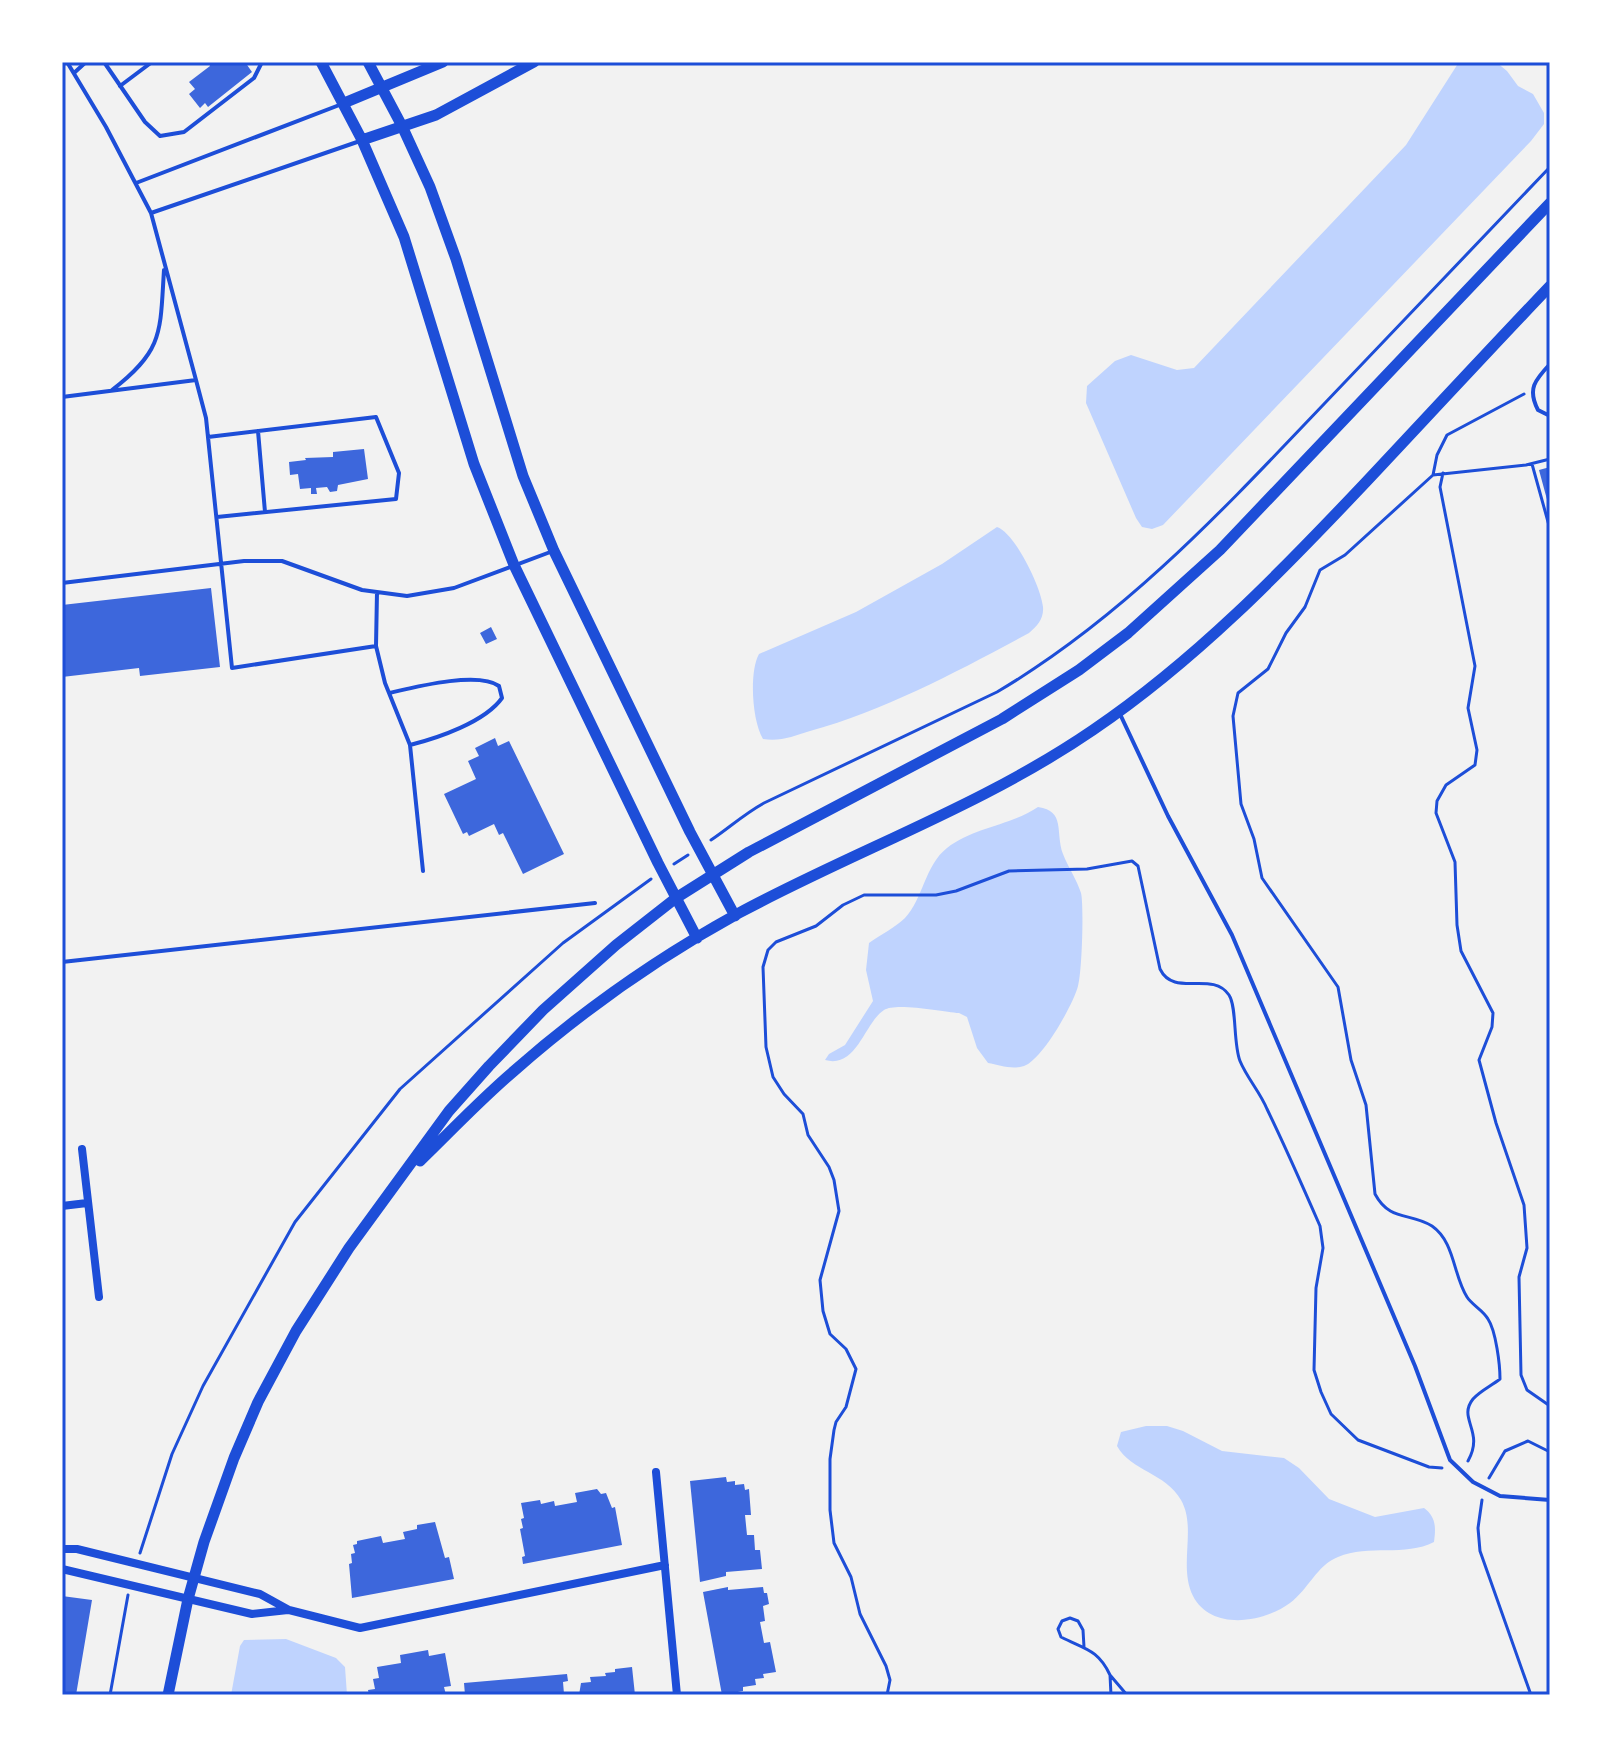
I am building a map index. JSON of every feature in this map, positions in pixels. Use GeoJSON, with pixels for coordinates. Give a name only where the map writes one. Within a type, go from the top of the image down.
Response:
{"type":"FeatureCollection","features":[{"type":"Feature","properties":{"kind":"street"},"geometry":{"type":"LineString","coordinates":[[321,62],[362,140],[404,237],[474,464],[514,565],[697,938]]}},
{"type":"Feature","properties":{"kind":"street"},"geometry":{"type":"LineString","coordinates":[[368,62],[402,126],[445,228],[523,476],[554,551],[698,848],[735,916]]}},
{"type":"Feature","properties":{"kind":"street"},"geometry":{"type":"LineString","coordinates":[[344,103],[443,62]]}},
{"type":"Feature","properties":{"kind":"street"},"geometry":{"type":"LineString","coordinates":[[362,140],[446,110],[534,62]]}},
{"type":"Feature","properties":{"kind":"street"},"geometry":{"type":"LineString","coordinates":[[168,1695],[194,1576],[217,1502],[258,1402],[296,1331],[349,1248],[449,1111],[515,1038],[606,954],[712,873],[1002,719],[1079,670],[1128,633],[1220,550],[1550,203]]}},
{"type":"Feature","properties":{"kind":"street"},"geometry":{"type":"LineString","coordinates":[[398,1182],[512,1072],[613,993],[735,916],[823,870],[990,793],[1068,747],[1175,669],[1240,612],[1306,546],[1550,286]]}},
{"type":"Feature","properties":{"kind":"street"},"geometry":{"type":"LineString","coordinates":[[82,1149],[99,1297]]}},
{"type":"Feature","properties":{"kind":"street"},"geometry":{"type":"LineString","coordinates":[[62,1206],[87,1203]]}},
{"type":"Feature","properties":{"kind":"street"},"geometry":{"type":"LineString","coordinates":[[656,1472],[677,1695]]}},
{"type":"Feature","properties":{"kind":"street"},"geometry":{"type":"LineString","coordinates":[[62,1549],[77,1549],[194,1576],[260,1594],[289,1610],[351,1627],[370,1628],[665,1565]]}},
{"type":"Feature","properties":{"kind":"street"},"geometry":{"type":"LineString","coordinates":[[62,1569],[252,1614],[289,1610]]}},
{"type":"Feature","properties":{"kind":"lane"},"geometry":{"type":"LineString","coordinates":[[67,62],[151,213],[196,380],[208,437],[232,668],[376,646]]}},
{"type":"Feature","properties":{"kind":"lane"},"geometry":{"type":"LineString","coordinates":[[74,73],[86,62]]}},
{"type":"Feature","properties":{"kind":"lane"},"geometry":{"type":"LineString","coordinates":[[104,62],[145,122],[160,136],[184,132],[254,78],[262,62]]}},
{"type":"Feature","properties":{"kind":"lane"},"geometry":{"type":"LineString","coordinates":[[120,86],[152,62]]}},
{"type":"Feature","properties":{"kind":"lane"},"geometry":{"type":"LineString","coordinates":[[136,183],[344,103]]}},
{"type":"Feature","properties":{"kind":"lane"},"geometry":{"type":"LineString","coordinates":[[151,213],[362,140]]}},
{"type":"Feature","properties":{"kind":"lane"},"geometry":{"type":"LineString","coordinates":[[110,391],[139,369],[156,344],[161,319],[164,263]]}},
{"type":"Feature","properties":{"kind":"lane"},"geometry":{"type":"LineString","coordinates":[[1550,364],[1535,380],[1531,390],[1538,410],[1550,416]]}},
{"type":"Feature","properties":{"kind":"lane"},"geometry":{"type":"LineString","coordinates":[[62,397],[196,380]]}},
{"type":"Feature","properties":{"kind":"lane"},"geometry":{"type":"LineString","coordinates":[[208,437],[376,417],[399,473],[396,499],[217,517]]}},
{"type":"Feature","properties":{"kind":"lane"},"geometry":{"type":"LineString","coordinates":[[258,431],[265,513]]}},
{"type":"Feature","properties":{"kind":"lane"},"geometry":{"type":"LineString","coordinates":[[62,583],[222,564],[282,561],[362,590],[407,596],[454,588],[554,551]]}},
{"type":"Feature","properties":{"kind":"lane"},"geometry":{"type":"LineString","coordinates":[[377,592],[376,646],[389,693],[410,745],[423,871]]}},
{"type":"Feature","properties":{"kind":"lane"},"geometry":{"type":"LineString","coordinates":[[389,693],[473,680],[491,680],[499,686],[502,698],[494,709],[436,738],[410,745]]}},
{"type":"Feature","properties":{"kind":"lane"},"geometry":{"type":"LineString","coordinates":[[1119,712],[1168,816],[1232,935],[1415,1366],[1450,1460],[1484,1488],[1500,1496],[1550,1500]]}},
{"type":"Feature","properties":{"kind":"lane"},"geometry":{"type":"LineString","coordinates":[[62,962],[595,903]]}},
{"type":"Feature","properties":{"kind":"path"},"geometry":{"type":"LineString","coordinates":[[137,1563],[172,1454],[203,1386],[295,1222],[400,1089],[563,943],[662,871],[730,828],[740,817],[997,692],[1027,675],[1112,614],[1212,522],[1550,167]]}},
{"type":"Feature","properties":{"kind":"path"},"geometry":{"type":"LineString","coordinates":[[1433,475],[1437,455],[1447,435],[1531,390]]}},
{"type":"Feature","properties":{"kind":"path"},"geometry":{"type":"LineString","coordinates":[[887,1695],[890,1680],[886,1666],[860,1614],[851,1577],[834,1543],[830,1510],[830,1459],[834,1430],[846,1407],[856,1369],[846,1349],[830,1334],[823,1311],[820,1280],[839,1211],[834,1180],[808,1135],[803,1114],[773,1077],[766,1047],[763,967],[768,950],[776,942],[816,926],[843,905],[874,893],[936,895],[956,891],[1009,871],[1087,869],[1132,861],[1138,866],[1164,978],[1178,984],[1219,986],[1232,1000],[1235,1043],[1241,1063],[1266,1105],[1320,1226],[1323,1248],[1316,1288],[1314,1370],[1331,1414],[1358,1440],[1429,1467],[1456,1466],[1468,1462],[1475,1448],[1475,1434],[1467,1418],[1469,1405],[1475,1396],[1500,1379],[1500,1364],[1489,1319],[1466,1296],[1444,1237],[1430,1225],[1382,1207],[1375,1194],[1366,1105],[1351,1060],[1338,987],[1262,878],[1254,839],[1241,804],[1233,716],[1238,693],[1268,669],[1286,633],[1305,607],[1320,570],[1345,555],[1433,475],[1532,464],[1550,459]]}},
{"type":"Feature","properties":{"kind":"path"},"geometry":{"type":"LineString","coordinates":[[1532,464],[1550,529]]}},
{"type":"Feature","properties":{"kind":"path"},"geometry":{"type":"LineString","coordinates":[[1443,473],[1440,487],[1475,666],[1468,708],[1477,750],[1475,765],[1446,785],[1437,801],[1436,813],[1455,862],[1461,951],[1493,1013],[1492,1027],[1479,1060],[1496,1123],[1524,1205],[1527,1248],[1519,1277],[1521,1375],[1527,1390],[1550,1406]]}},
{"type":"Feature","properties":{"kind":"path"},"geometry":{"type":"LineString","coordinates":[[1531,1695],[1480,1551],[1478,1528],[1484,1488],[1505,1451],[1528,1441],[1550,1452]]}},
{"type":"Feature","properties":{"kind":"path"},"geometry":{"type":"LineString","coordinates":[[110,1695],[130,1586]]}},
{"type":"Feature","properties":{"kind":"path"},"geometry":{"type":"LineString","coordinates":[[1084,1647],[1083,1630],[1078,1621],[1070,1618],[1062,1621],[1058,1629],[1061,1637],[1092,1651],[1104,1662],[1110,1675],[1127,1695]]}},
{"type":"Feature","properties":{"kind":"path"},"geometry":{"type":"LineString","coordinates":[[1110,1675],[1111,1695]]}},
{"type":"Feature","properties":{"kind":"water"},"geometry":{"type":"Polygon","coordinates":[[[1459,62],[1496,62],[1518,86],[1533,94],[1544,113],[1544,124],[1163,525],[1152,529],[1142,527],[1086,403],[1087,386],[1115,361],[1131,355],[1177,370],[1194,368],[1406,145],[1459,62]]]}},
{"type":"Feature","properties":{"kind":"water"},"geometry":{"type":"Polygon","coordinates":[[[997,527],[1012,539],[1038,587],[1043,611],[1039,622],[1029,633],[949,675],[867,712],[793,737],[763,739],[756,721],[753,696],[754,672],[759,654],[856,612],[942,564],[997,527]]]}},
{"type":"Feature","properties":{"kind":"water"},"geometry":{"type":"Polygon","coordinates":[[[1038,807],[1047,809],[1056,818],[1063,854],[1081,893],[1082,911],[1078,986],[1063,1018],[1039,1054],[1019,1067],[988,1063],[977,1048],[967,1017],[959,1013],[899,1007],[884,1010],[877,1016],[845,1058],[825,1060],[845,1045],[873,1001],[866,970],[869,943],[905,918],[940,855],[969,835],[1038,807]]]}},
{"type":"Feature","properties":{"kind":"water"},"geometry":{"type":"Polygon","coordinates":[[[1146,1426],[1167,1426],[1183,1431],[1222,1451],[1284,1458],[1299,1468],[1329,1499],[1375,1517],[1424,1508],[1434,1523],[1434,1542],[1411,1549],[1362,1551],[1338,1557],[1324,1566],[1290,1603],[1266,1615],[1238,1620],[1212,1615],[1201,1607],[1189,1584],[1188,1523],[1181,1500],[1167,1484],[1131,1461],[1117,1446],[1121,1432],[1146,1426]]]}},
{"type":"Feature","properties":{"kind":"water"},"geometry":{"type":"Polygon","coordinates":[[[286,1639],[336,1658],[345,1667],[347,1695],[231,1695],[240,1646],[244,1640],[286,1639]]]}},
{"type":"Feature","properties":{"kind":"building"},"geometry":{"type":"Polygon","coordinates":[[[209,62],[245,62],[252,72],[208,107],[205,103],[200,108],[189,94],[195,89],[189,82],[210,66],[209,62]]]}},
{"type":"Feature","properties":{"kind":"building"},"geometry":{"type":"Polygon","coordinates":[[[364,449],[368,479],[338,485],[337,491],[330,492],[327,487],[316,488],[317,494],[311,494],[311,488],[300,489],[298,474],[290,475],[289,462],[333,457],[333,452],[364,449]]]}},
{"type":"Feature","properties":{"kind":"building"},"geometry":{"type":"Polygon","coordinates":[[[1550,467],[1550,506],[1549,507],[1539,470],[1550,467]]]}},
{"type":"Feature","properties":{"kind":"building"},"geometry":{"type":"Polygon","coordinates":[[[211,588],[220,667],[140,676],[139,668],[62,677],[62,605],[211,588]]]}},
{"type":"Feature","properties":{"kind":"building"},"geometry":{"type":"Polygon","coordinates":[[[491,627],[497,639],[486,644],[480,633],[491,627]]]}},
{"type":"Feature","properties":{"kind":"building"},"geometry":{"type":"Polygon","coordinates":[[[495,738],[498,746],[509,741],[564,854],[523,874],[503,833],[499,835],[494,824],[469,836],[467,832],[463,834],[444,794],[476,779],[468,761],[479,756],[475,748],[495,738]]]}},
{"type":"Feature","properties":{"kind":"building"},"geometry":{"type":"Polygon","coordinates":[[[726,1477],[727,1482],[735,1481],[735,1485],[744,1484],[745,1490],[749,1489],[751,1515],[745,1515],[747,1535],[754,1535],[755,1550],[760,1550],[762,1569],[726,1572],[726,1576],[700,1582],[690,1481],[726,1477]]]}},
{"type":"Feature","properties":{"kind":"building"},"geometry":{"type":"Polygon","coordinates":[[[597,1489],[601,1494],[606,1493],[612,1508],[615,1507],[622,1545],[523,1564],[522,1557],[525,1556],[520,1529],[523,1528],[521,1519],[524,1518],[521,1503],[554,1501],[555,1506],[577,1502],[575,1493],[597,1489]]]}},
{"type":"Feature","properties":{"kind":"building"},"geometry":{"type":"Polygon","coordinates":[[[435,1522],[454,1579],[352,1598],[349,1564],[352,1563],[351,1554],[355,1553],[353,1545],[357,1541],[381,1536],[383,1543],[405,1539],[403,1532],[417,1529],[417,1525],[435,1522]]]}},
{"type":"Feature","properties":{"kind":"building"},"geometry":{"type":"Polygon","coordinates":[[[728,1587],[728,1590],[763,1587],[764,1593],[767,1593],[769,1604],[763,1606],[765,1621],[760,1622],[764,1643],[770,1642],[776,1672],[763,1674],[764,1678],[755,1679],[756,1685],[743,1687],[743,1691],[722,1695],[703,1592],[728,1587]]]}},
{"type":"Feature","properties":{"kind":"building"},"geometry":{"type":"Polygon","coordinates":[[[62,1596],[92,1600],[76,1695],[62,1695],[62,1596]]]}},
{"type":"Feature","properties":{"kind":"building"},"geometry":{"type":"Polygon","coordinates":[[[428,1650],[429,1656],[445,1653],[451,1686],[444,1687],[446,1695],[369,1695],[368,1690],[375,1689],[373,1679],[379,1678],[377,1667],[401,1663],[400,1655],[428,1650]]]}},
{"type":"Feature","properties":{"kind":"building"},"geometry":{"type":"Polygon","coordinates":[[[632,1667],[635,1695],[579,1695],[581,1683],[591,1682],[590,1677],[606,1676],[605,1673],[615,1672],[615,1669],[632,1667]]]}},
{"type":"Feature","properties":{"kind":"building"},"geometry":{"type":"Polygon","coordinates":[[[567,1674],[568,1681],[563,1682],[564,1694],[465,1695],[464,1683],[567,1674]]]}}]}
